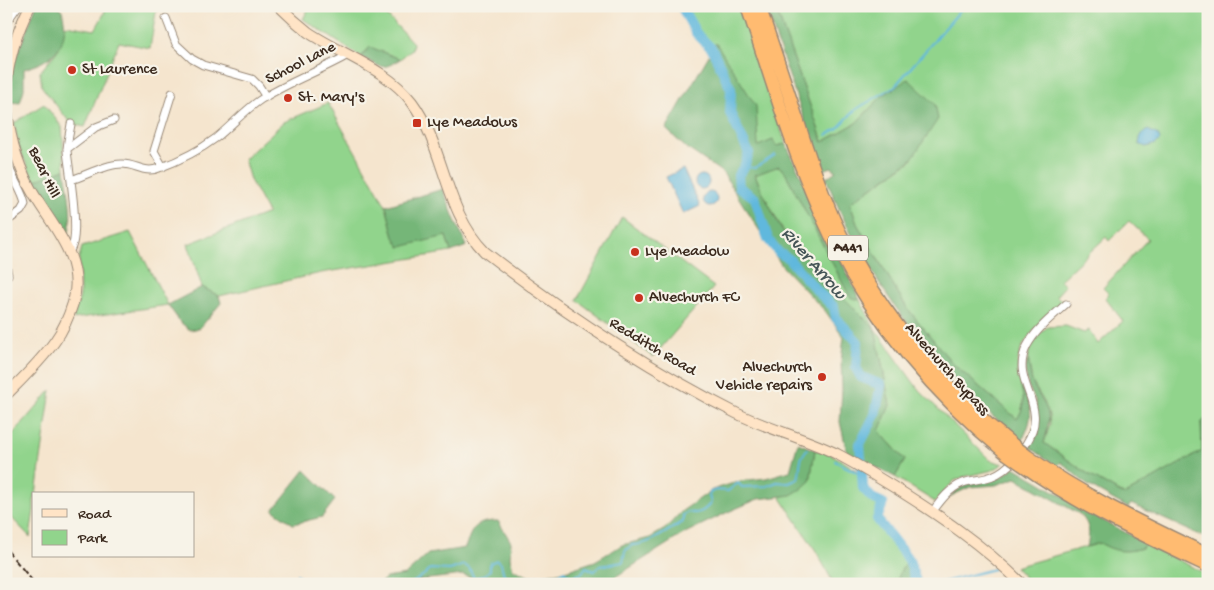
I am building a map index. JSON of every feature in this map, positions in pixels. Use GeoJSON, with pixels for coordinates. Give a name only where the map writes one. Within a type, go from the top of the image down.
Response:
{"type":"FeatureCollection","features":[{"type":"Feature","properties":{"kind":"highway","name":"Alvechurch Bypass"},"geometry":{"type":"LineString","coordinates":[[747,6],[803,170],[819,210],[865,298],[905,353],[950,403],[1009,449],[1099,502],[1208,555]]}},
{"type":"Feature","properties":{"kind":"highway","name":"Alvechurch Bypass"},"geometry":{"type":"LineString","coordinates":[[759,6],[813,168],[846,244],[875,295],[914,348],[957,396],[1009,449]]}},
{"type":"Feature","properties":{"kind":"highway","name":"Alvechurch Bypass"},"geometry":{"type":"LineString","coordinates":[[1024,459],[1041,478],[1094,510],[1208,566]]}},
{"type":"Feature","properties":{"kind":"main road"},"geometry":{"type":"LineString","coordinates":[[6,90],[7,73],[16,38],[30,6]]}},
{"type":"Feature","properties":{"kind":"main road","name":"Redditch Road"},"geometry":{"type":"LineString","coordinates":[[279,6],[307,31],[391,81],[404,92],[430,137],[463,224],[474,241],[485,252],[576,318],[679,382],[750,420],[807,441],[850,461],[933,511],[977,543],[1013,579],[1022,584]]}},
{"type":"Feature","properties":{"kind":"main road","name":"Bear Hill"},"geometry":{"type":"LineString","coordinates":[[6,101],[21,179],[69,251],[76,275],[76,286],[69,316],[60,333],[48,350],[6,395]]}},
{"type":"Feature","properties":{"kind":"street"},"geometry":{"type":"LineString","coordinates":[[6,23],[18,6]]}},
{"type":"Feature","properties":{"kind":"street","name":"School Lane"},"geometry":{"type":"LineString","coordinates":[[166,18],[176,44],[192,60],[252,79],[266,97]]}},
{"type":"Feature","properties":{"kind":"street","name":"School Lane"},"geometry":{"type":"LineString","coordinates":[[71,180],[118,164],[129,165],[148,171],[163,167],[214,140],[246,111],[266,97],[348,55]]}},
{"type":"Feature","properties":{"kind":"street"},"geometry":{"type":"LineString","coordinates":[[163,167],[154,151],[172,93]]}},
{"type":"Feature","properties":{"kind":"street"},"geometry":{"type":"LineString","coordinates":[[67,149],[96,128],[114,120]]}},
{"type":"Feature","properties":{"kind":"street"},"geometry":{"type":"LineString","coordinates":[[69,251],[74,247],[75,238],[67,149],[71,124]]}},
{"type":"Feature","properties":{"kind":"street"},"geometry":{"type":"LineString","coordinates":[[6,158],[11,173],[21,179],[25,202],[24,207],[6,222]]}},
{"type":"Feature","properties":{"kind":"street"},"geometry":{"type":"LineString","coordinates":[[6,264],[8,275]]}},
{"type":"Feature","properties":{"kind":"street"},"geometry":{"type":"LineString","coordinates":[[933,511],[946,495],[959,485],[969,481],[992,477],[1001,472],[1009,466],[1026,444],[1034,426],[1035,410],[1022,375],[1024,353],[1038,330],[1066,304]]}},
{"type":"Feature","properties":{"kind":"green space"},"geometry":{"type":"Polygon","coordinates":[[[36,6],[55,6],[62,10],[64,32],[62,41],[58,49],[44,61],[24,69],[24,89],[20,103],[10,102],[12,68],[36,6]]]}},
{"type":"Feature","properties":{"kind":"green space"},"geometry":{"type":"Polygon","coordinates":[[[106,6],[157,6],[150,48],[119,42],[85,127],[71,124],[42,87],[40,72],[58,50],[66,25],[95,30],[104,14],[106,6]]]}},
{"type":"Feature","properties":{"kind":"green space"},"geometry":{"type":"Polygon","coordinates":[[[308,6],[378,6],[413,43],[412,49],[400,59],[370,47],[361,57],[303,19],[309,8],[308,6]]]}},
{"type":"Feature","properties":{"kind":"green space"},"geometry":{"type":"Polygon","coordinates":[[[681,6],[739,6],[786,144],[776,146],[773,140],[758,147],[716,43],[712,49],[696,33],[681,6]]]}},
{"type":"Feature","properties":{"kind":"green space"},"geometry":{"type":"Polygon","coordinates":[[[765,6],[775,6],[823,142],[856,123],[882,96],[908,79],[935,104],[938,119],[911,160],[850,203],[857,224],[907,308],[953,364],[1017,419],[1023,403],[1021,387],[1030,408],[1030,420],[1022,441],[961,386],[933,355],[883,289],[861,253],[842,216],[826,178],[836,171],[831,167],[823,170],[817,157],[765,6]]]}},
{"type":"Feature","properties":{"kind":"green space"},"geometry":{"type":"Polygon","coordinates":[[[775,6],[1208,6],[1208,417],[1201,423],[1203,451],[1124,495],[1091,476],[1044,443],[1050,424],[1049,415],[1044,402],[1032,382],[1028,357],[1031,343],[1047,327],[1066,326],[1084,333],[1089,330],[1098,344],[1123,321],[1105,298],[1109,294],[1103,288],[1148,239],[1129,221],[1109,241],[1106,237],[1060,280],[1065,286],[1056,296],[1064,302],[1032,333],[1019,356],[1018,373],[1023,403],[1017,419],[953,364],[907,308],[857,224],[850,203],[912,160],[882,96],[856,123],[823,142],[775,6]]]}},
{"type":"Feature","properties":{"kind":"green space"},"geometry":{"type":"Polygon","coordinates":[[[716,43],[756,106],[758,146],[773,140],[776,146],[786,144],[860,300],[850,297],[786,174],[779,166],[755,175],[781,229],[835,289],[875,329],[890,405],[879,431],[905,460],[895,477],[847,452],[840,422],[841,361],[844,337],[826,312],[782,266],[723,173],[685,147],[666,129],[716,43]]]}},
{"type":"Feature","properties":{"kind":"green space"},"geometry":{"type":"Polygon","coordinates":[[[370,47],[400,59],[389,65],[377,65],[361,57],[370,47]]]}},
{"type":"Feature","properties":{"kind":"green space"},"geometry":{"type":"Polygon","coordinates":[[[328,103],[386,206],[394,237],[446,236],[451,252],[321,273],[219,296],[202,287],[188,244],[268,213],[250,180],[244,159],[284,122],[328,103]]]}},
{"type":"Feature","properties":{"kind":"green space"},"geometry":{"type":"Polygon","coordinates":[[[44,104],[62,127],[65,169],[34,181],[19,148],[14,123],[44,104]]]}},
{"type":"Feature","properties":{"kind":"green space"},"geometry":{"type":"Polygon","coordinates":[[[779,166],[786,174],[850,297],[860,300],[875,329],[835,289],[782,229],[755,174],[779,166]]]}},
{"type":"Feature","properties":{"kind":"green space"},"geometry":{"type":"Polygon","coordinates":[[[65,169],[71,214],[69,231],[66,237],[37,191],[34,181],[65,169]]]}},
{"type":"Feature","properties":{"kind":"green space"},"geometry":{"type":"Polygon","coordinates":[[[443,189],[467,246],[451,252],[446,236],[400,247],[394,237],[386,206],[443,189]]]}},
{"type":"Feature","properties":{"kind":"green space","name":"Lye Meadow"},"geometry":{"type":"Polygon","coordinates":[[[622,217],[714,287],[653,357],[577,300],[622,217]]]}},
{"type":"Feature","properties":{"kind":"green space"},"geometry":{"type":"Polygon","coordinates":[[[130,232],[168,305],[73,319],[80,296],[79,258],[82,247],[130,232]]]}},
{"type":"Feature","properties":{"kind":"green space"},"geometry":{"type":"Polygon","coordinates":[[[202,287],[219,296],[221,303],[200,328],[190,330],[180,322],[168,305],[202,287]]]}},
{"type":"Feature","properties":{"kind":"green space"},"geometry":{"type":"Polygon","coordinates":[[[875,329],[919,390],[990,460],[1003,464],[993,470],[954,481],[935,502],[895,477],[905,460],[879,431],[890,405],[875,329]]]}},
{"type":"Feature","properties":{"kind":"green space"},"geometry":{"type":"Polygon","coordinates":[[[1028,357],[1033,384],[1045,406],[1048,417],[1044,443],[1091,476],[1124,495],[1202,451],[1201,423],[1208,417],[1208,539],[1131,504],[1128,508],[1086,484],[1061,462],[1057,466],[1028,446],[1036,422],[1036,402],[1028,386],[1025,370],[1028,357]]]}},
{"type":"Feature","properties":{"kind":"green space"},"geometry":{"type":"Polygon","coordinates":[[[51,390],[36,492],[32,492],[30,537],[6,512],[6,428],[13,434],[51,390]]]}},
{"type":"Feature","properties":{"kind":"green space"},"geometry":{"type":"Polygon","coordinates":[[[798,443],[815,450],[810,481],[801,489],[791,495],[758,499],[728,512],[685,533],[604,584],[495,584],[463,575],[420,580],[417,584],[379,584],[386,578],[405,575],[428,554],[465,548],[472,531],[479,524],[490,521],[498,521],[511,542],[510,557],[513,569],[530,577],[559,573],[595,561],[622,545],[650,538],[665,529],[682,511],[712,490],[740,481],[766,478],[790,471],[798,443]]]}},
{"type":"Feature","properties":{"kind":"green space"},"geometry":{"type":"Polygon","coordinates":[[[815,450],[833,456],[862,475],[867,493],[883,503],[877,519],[909,560],[901,570],[896,584],[834,584],[816,551],[779,495],[784,496],[810,481],[815,450]]]}},
{"type":"Feature","properties":{"kind":"green space"},"geometry":{"type":"Polygon","coordinates":[[[1014,467],[1145,543],[1142,548],[1121,551],[1100,543],[1087,547],[1088,530],[1081,515],[1016,478],[996,485],[970,487],[949,497],[969,483],[984,482],[1001,477],[1014,467]]]}},
{"type":"Feature","properties":{"kind":"green space"},"geometry":{"type":"Polygon","coordinates":[[[305,470],[335,500],[322,517],[293,524],[273,510],[305,470]]]}},
{"type":"Feature","properties":{"kind":"green space"},"geometry":{"type":"Polygon","coordinates":[[[1100,543],[1111,548],[1126,551],[1142,548],[1145,543],[1208,575],[1208,584],[1031,584],[1015,567],[1100,543]]]}},
{"type":"Feature","properties":{"kind":"green space"},"geometry":{"type":"Polygon","coordinates":[[[909,560],[917,584],[896,584],[901,570],[909,560]]]}},
{"type":"Feature","properties":{"kind":"water"},"geometry":{"type":"Polygon","coordinates":[[[1148,130],[1158,135],[1160,140],[1156,144],[1146,147],[1139,144],[1141,134],[1148,130]]]}},
{"type":"Feature","properties":{"kind":"water"},"geometry":{"type":"Polygon","coordinates":[[[683,169],[700,206],[683,214],[666,177],[683,169]]]}},
{"type":"Feature","properties":{"kind":"water"},"geometry":{"type":"Polygon","coordinates":[[[702,175],[707,177],[709,182],[707,187],[702,189],[697,187],[695,182],[697,177],[702,175]]]}},
{"type":"Feature","properties":{"kind":"water"},"geometry":{"type":"Polygon","coordinates":[[[710,192],[715,194],[717,199],[715,204],[710,206],[705,204],[703,199],[705,194],[710,192]]]}},
{"type":"Feature","properties":{"kind":"waterway","name":"River Arrow"},"geometry":{"type":"LineString","coordinates":[[681,6],[696,33],[712,49],[731,89],[730,113],[749,153],[744,167],[738,175],[739,187],[755,198],[768,239],[779,253],[788,258],[834,307],[836,318],[858,342],[856,368],[861,377],[881,385],[875,415],[860,444],[863,488],[872,498],[883,503],[877,519],[909,560],[916,581],[912,584]]}},
{"type":"Feature","properties":{"kind":"waterway"},"geometry":{"type":"LineString","coordinates":[[827,135],[838,128],[855,110],[895,86],[964,6]]}},
{"type":"Feature","properties":{"kind":"waterway"},"geometry":{"type":"LineString","coordinates":[[744,167],[755,168],[775,155]]}},
{"type":"Feature","properties":{"kind":"waterway"},"geometry":{"type":"LineString","coordinates":[[541,584],[564,571],[571,577],[581,574],[586,567],[594,571],[600,566],[623,562],[625,551],[632,545],[646,543],[683,522],[683,515],[688,512],[698,513],[706,508],[711,503],[710,492],[716,490],[728,491],[738,483],[742,487],[767,486],[777,482],[789,483],[798,479],[801,460],[807,449]]}},
{"type":"Feature","properties":{"kind":"waterway"},"geometry":{"type":"LineString","coordinates":[[835,461],[862,475]]}},
{"type":"Feature","properties":{"kind":"waterway"},"geometry":{"type":"LineString","coordinates":[[411,584],[430,569],[450,570],[464,565],[469,568],[474,578],[483,576],[490,570],[490,563],[497,560],[501,564],[504,575],[522,584]]}},
{"type":"Feature","properties":{"kind":"waterway"},"geometry":{"type":"LineString","coordinates":[[935,584],[994,569]]}},
{"type":"Feature","properties":{"kind":"waterway"},"geometry":{"type":"LineString","coordinates":[[297,574],[304,584]]}},
{"type":"Feature","properties":{"kind":"waterway","name":"River Arrow"},"geometry":{"type":"LineString","coordinates":[[916,581],[920,584]]}},
{"type":"Feature","properties":{"kind":"railway"},"geometry":{"type":"LineString","coordinates":[[6,549],[35,584]]}},
{"type":"Feature","properties":{"kind":"place","name":"St Laurence"},"geometry":{"type":"Point","coordinates":[72,70]}},
{"type":"Feature","properties":{"kind":"place","name":"St. Mary's"},"geometry":{"type":"Point","coordinates":[288,98]}},
{"type":"Feature","properties":{"kind":"place","name":"Lye Meadows"},"geometry":{"type":"Point","coordinates":[417,123]}},
{"type":"Feature","properties":{"kind":"place","name":"Lye Meadow"},"geometry":{"type":"Point","coordinates":[635,252]}},
{"type":"Feature","properties":{"kind":"place","name":"Alvechurch FC"},"geometry":{"type":"Point","coordinates":[639,298]}},
{"type":"Feature","properties":{"kind":"place","name":"Alvechurch Vehicle repairs"},"geometry":{"type":"Point","coordinates":[822,377]}}]}
